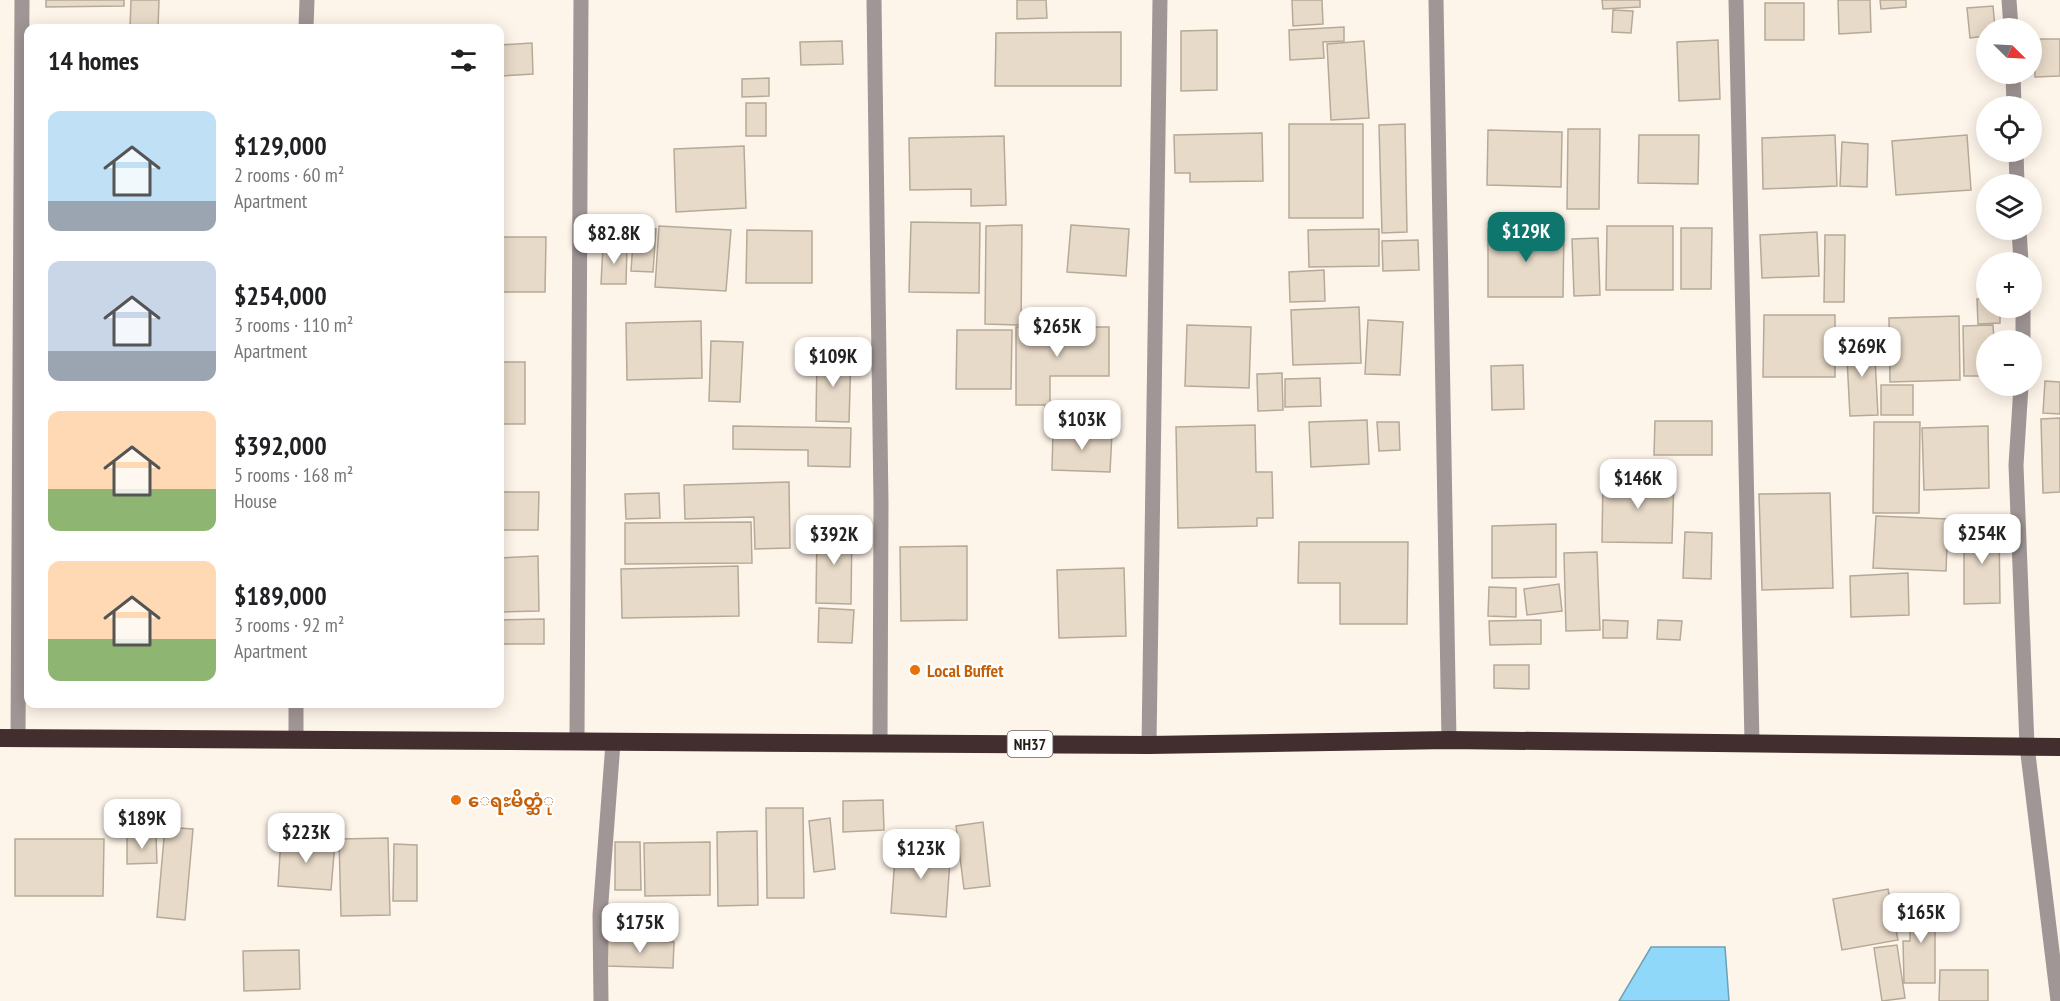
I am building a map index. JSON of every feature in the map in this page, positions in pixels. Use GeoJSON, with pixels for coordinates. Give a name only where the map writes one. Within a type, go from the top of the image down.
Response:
{"type":"FeatureCollection","features":[{"type":"Feature","properties":{"kind":"highway","name":"NH37"},"geometry":{"type":"LineString","coordinates":[[9,738],[1149,745],[1449,740],[2060,747]]}},
{"type":"Feature","properties":{"kind":"street"},"geometry":{"type":"LineString","coordinates":[[9,738],[22,0]]}},
{"type":"Feature","properties":{"kind":"street"},"geometry":{"type":"LineString","coordinates":[[306,24],[307,0]]}},
{"type":"Feature","properties":{"kind":"street"},"geometry":{"type":"LineString","coordinates":[[577,740],[581,0]]}},
{"type":"Feature","properties":{"kind":"street"},"geometry":{"type":"LineString","coordinates":[[874,0],[881,503],[880,742]]}},
{"type":"Feature","properties":{"kind":"street"},"geometry":{"type":"LineString","coordinates":[[1149,745],[1160,0]]}},
{"type":"Feature","properties":{"kind":"street"},"geometry":{"type":"LineString","coordinates":[[1436,0],[1449,740]]}},
{"type":"Feature","properties":{"kind":"street"},"geometry":{"type":"LineString","coordinates":[[1736,0],[1752,742]]}},
{"type":"Feature","properties":{"kind":"street"},"geometry":{"type":"LineString","coordinates":[[2009,0],[2010,18]]}},
{"type":"Feature","properties":{"kind":"street"},"geometry":{"type":"LineString","coordinates":[[2019,396],[2016,465],[2026,746],[2058,1001]]}},
{"type":"Feature","properties":{"kind":"street"},"geometry":{"type":"LineString","coordinates":[[296,708],[296,739]]}},
{"type":"Feature","properties":{"kind":"street"},"geometry":{"type":"LineString","coordinates":[[601,1001],[600,915],[613,743]]}},
{"type":"Feature","properties":{"kind":"water"},"geometry":{"type":"Polygon","coordinates":[[[1651,947],[1725,947],[1729,1001],[1619,1001],[1651,947]]]}},
{"type":"Feature","properties":{"kind":"building"},"geometry":{"type":"Polygon","coordinates":[[[46,0],[124,0],[124,6],[46,7],[46,0]]]}},
{"type":"Feature","properties":{"kind":"building"},"geometry":{"type":"Polygon","coordinates":[[[131,0],[159,0],[158,24],[130,24],[131,0]]]}},
{"type":"Feature","properties":{"kind":"building"},"geometry":{"type":"Polygon","coordinates":[[[1017,0],[1046,0],[1047,18],[1017,19],[1017,0]]]}},
{"type":"Feature","properties":{"kind":"building"},"geometry":{"type":"Polygon","coordinates":[[[1292,0],[1322,0],[1323,24],[1293,26],[1292,0]]]}},
{"type":"Feature","properties":{"kind":"building"},"geometry":{"type":"Polygon","coordinates":[[[1602,0],[1640,0],[1640,7],[1603,9],[1602,0]]]}},
{"type":"Feature","properties":{"kind":"building"},"geometry":{"type":"Polygon","coordinates":[[[1838,0],[1870,0],[1871,32],[1839,34],[1838,0]]]}},
{"type":"Feature","properties":{"kind":"building"},"geometry":{"type":"Polygon","coordinates":[[[1880,0],[1906,0],[1906,7],[1881,9],[1880,0]]]}},
{"type":"Feature","properties":{"kind":"building"},"geometry":{"type":"Polygon","coordinates":[[[1765,3],[1804,3],[1804,40],[1765,40],[1765,3]]]}},
{"type":"Feature","properties":{"kind":"building"},"geometry":{"type":"Polygon","coordinates":[[[1993,6],[1994,18],[1976,18],[1976,37],[1970,38],[1967,8],[1993,6]]]}},
{"type":"Feature","properties":{"kind":"building"},"geometry":{"type":"Polygon","coordinates":[[[1613,10],[1633,11],[1631,33],[1612,32],[1613,10]]]}},
{"type":"Feature","properties":{"kind":"building"},"geometry":{"type":"Polygon","coordinates":[[[1344,27],[1344,41],[1323,42],[1324,58],[1290,60],[1289,30],[1344,27]]]}},
{"type":"Feature","properties":{"kind":"building"},"geometry":{"type":"Polygon","coordinates":[[[1217,30],[1217,90],[1181,91],[1181,31],[1217,30]]]}},
{"type":"Feature","properties":{"kind":"building"},"geometry":{"type":"Polygon","coordinates":[[[1121,32],[1121,86],[995,86],[996,33],[1121,32]]]}},
{"type":"Feature","properties":{"kind":"building"},"geometry":{"type":"Polygon","coordinates":[[[2042,39],[2060,39],[2060,76],[2042,77],[2042,39]]]}},
{"type":"Feature","properties":{"kind":"building"},"geometry":{"type":"Polygon","coordinates":[[[1718,40],[1720,99],[1679,101],[1677,42],[1718,40]]]}},
{"type":"Feature","properties":{"kind":"building"},"geometry":{"type":"Polygon","coordinates":[[[842,41],[843,64],[801,65],[800,42],[842,41]]]}},
{"type":"Feature","properties":{"kind":"building"},"geometry":{"type":"Polygon","coordinates":[[[1364,41],[1369,118],[1331,120],[1327,44],[1364,41]]]}},
{"type":"Feature","properties":{"kind":"building"},"geometry":{"type":"Polygon","coordinates":[[[532,43],[533,74],[504,76],[504,45],[532,43]]]}},
{"type":"Feature","properties":{"kind":"building"},"geometry":{"type":"Polygon","coordinates":[[[769,78],[769,96],[742,97],[742,79],[769,78]]]}},
{"type":"Feature","properties":{"kind":"building"},"geometry":{"type":"Polygon","coordinates":[[[746,103],[766,103],[766,136],[746,136],[746,103]]]}},
{"type":"Feature","properties":{"kind":"building"},"geometry":{"type":"Polygon","coordinates":[[[1289,124],[1363,124],[1363,218],[1289,218],[1289,124]]]}},
{"type":"Feature","properties":{"kind":"building"},"geometry":{"type":"Polygon","coordinates":[[[1405,124],[1407,232],[1382,233],[1379,125],[1405,124]]]}},
{"type":"Feature","properties":{"kind":"building"},"geometry":{"type":"Polygon","coordinates":[[[1568,129],[1600,129],[1599,209],[1567,209],[1568,129]]]}},
{"type":"Feature","properties":{"kind":"building"},"geometry":{"type":"Polygon","coordinates":[[[1488,130],[1562,132],[1561,187],[1487,185],[1488,130]]]}},
{"type":"Feature","properties":{"kind":"building"},"geometry":{"type":"Polygon","coordinates":[[[1262,133],[1263,181],[1190,182],[1190,173],[1175,173],[1174,135],[1262,133]]]}},
{"type":"Feature","properties":{"kind":"building"},"geometry":{"type":"Polygon","coordinates":[[[1639,135],[1699,135],[1698,184],[1638,183],[1639,135]]]}},
{"type":"Feature","properties":{"kind":"building"},"geometry":{"type":"Polygon","coordinates":[[[1835,135],[1837,186],[1763,189],[1762,138],[1835,135]]]}},
{"type":"Feature","properties":{"kind":"building"},"geometry":{"type":"Polygon","coordinates":[[[1967,135],[1971,190],[1896,195],[1892,141],[1967,135]]]}},
{"type":"Feature","properties":{"kind":"building"},"geometry":{"type":"Polygon","coordinates":[[[1004,136],[1006,205],[971,206],[971,189],[910,190],[909,138],[1004,136]]]}},
{"type":"Feature","properties":{"kind":"building"},"geometry":{"type":"Polygon","coordinates":[[[1842,142],[1868,144],[1867,187],[1840,186],[1842,142]]]}},
{"type":"Feature","properties":{"kind":"building"},"geometry":{"type":"Polygon","coordinates":[[[744,146],[746,208],[676,212],[674,149],[744,146]]]}},
{"type":"Feature","properties":{"kind":"building"},"geometry":{"type":"Polygon","coordinates":[[[911,222],[980,223],[979,293],[909,292],[911,222]]]}},
{"type":"Feature","properties":{"kind":"building"},"geometry":{"type":"Polygon","coordinates":[[[1022,225],[1021,325],[985,324],[986,226],[1022,225]]]}},
{"type":"Feature","properties":{"kind":"building"},"geometry":{"type":"Polygon","coordinates":[[[1071,225],[1129,229],[1126,276],[1067,272],[1071,225]]]}},
{"type":"Feature","properties":{"kind":"building"},"geometry":{"type":"Polygon","coordinates":[[[659,226],[731,230],[726,291],[655,287],[659,226]]]}},
{"type":"Feature","properties":{"kind":"building"},"geometry":{"type":"Polygon","coordinates":[[[1607,226],[1673,226],[1673,290],[1606,290],[1607,226]]]}},
{"type":"Feature","properties":{"kind":"building"},"geometry":{"type":"Polygon","coordinates":[[[634,228],[656,229],[653,272],[631,271],[634,228]]]}},
{"type":"Feature","properties":{"kind":"building"},"geometry":{"type":"Polygon","coordinates":[[[1681,228],[1712,228],[1711,289],[1681,289],[1681,228]]]}},
{"type":"Feature","properties":{"kind":"building"},"geometry":{"type":"Polygon","coordinates":[[[1379,229],[1379,266],[1309,267],[1308,230],[1379,229]]]}},
{"type":"Feature","properties":{"kind":"building"},"geometry":{"type":"Polygon","coordinates":[[[1488,229],[1564,229],[1563,297],[1488,297],[1488,229]]]}},
{"type":"Feature","properties":{"kind":"building"},"geometry":{"type":"Polygon","coordinates":[[[747,230],[812,231],[812,283],[746,283],[747,230]]]}},
{"type":"Feature","properties":{"kind":"building"},"geometry":{"type":"Polygon","coordinates":[[[1817,232],[1819,276],[1762,278],[1760,235],[1817,232]]]}},
{"type":"Feature","properties":{"kind":"building"},"geometry":{"type":"Polygon","coordinates":[[[1825,235],[1845,235],[1844,302],[1824,302],[1825,235]]]}},
{"type":"Feature","properties":{"kind":"building"},"geometry":{"type":"Polygon","coordinates":[[[504,237],[546,237],[545,292],[504,292],[504,237]]]}},
{"type":"Feature","properties":{"kind":"building"},"geometry":{"type":"Polygon","coordinates":[[[1598,238],[1600,295],[1574,296],[1572,239],[1598,238]]]}},
{"type":"Feature","properties":{"kind":"building"},"geometry":{"type":"Polygon","coordinates":[[[1418,240],[1419,270],[1383,271],[1382,241],[1418,240]]]}},
{"type":"Feature","properties":{"kind":"building"},"geometry":{"type":"Polygon","coordinates":[[[603,246],[627,247],[626,284],[601,284],[603,246]]]}},
{"type":"Feature","properties":{"kind":"building"},"geometry":{"type":"Polygon","coordinates":[[[1324,270],[1325,301],[1290,302],[1289,272],[1324,270]]]}},
{"type":"Feature","properties":{"kind":"building"},"geometry":{"type":"Polygon","coordinates":[[[1359,307],[1361,363],[1293,365],[1291,310],[1359,307]]]}},
{"type":"Feature","properties":{"kind":"building"},"geometry":{"type":"Polygon","coordinates":[[[1764,315],[1835,315],[1835,377],[1763,377],[1764,315]]]}},
{"type":"Feature","properties":{"kind":"building"},"geometry":{"type":"Polygon","coordinates":[[[1959,316],[1960,380],[1890,382],[1889,318],[1959,316]]]}},
{"type":"Feature","properties":{"kind":"building"},"geometry":{"type":"Polygon","coordinates":[[[1978,318],[2000,318],[2000,323],[1978,324],[1978,318]]]}},
{"type":"Feature","properties":{"kind":"building"},"geometry":{"type":"Polygon","coordinates":[[[1368,320],[1403,322],[1400,375],[1365,374],[1368,320]]]}},
{"type":"Feature","properties":{"kind":"building"},"geometry":{"type":"Polygon","coordinates":[[[701,321],[702,378],[627,380],[626,323],[701,321]]]}},
{"type":"Feature","properties":{"kind":"building"},"geometry":{"type":"Polygon","coordinates":[[[1187,325],[1251,327],[1249,388],[1185,386],[1187,325]]]}},
{"type":"Feature","properties":{"kind":"building"},"geometry":{"type":"Polygon","coordinates":[[[1993,325],[1993,330],[1976,330],[1976,376],[1964,376],[1963,326],[1993,325]]]}},
{"type":"Feature","properties":{"kind":"building"},"geometry":{"type":"Polygon","coordinates":[[[1016,327],[1109,327],[1109,376],[1050,376],[1050,405],[1016,405],[1016,327]]]}},
{"type":"Feature","properties":{"kind":"building"},"geometry":{"type":"Polygon","coordinates":[[[957,330],[1012,330],[1011,389],[956,389],[957,330]]]}},
{"type":"Feature","properties":{"kind":"building"},"geometry":{"type":"Polygon","coordinates":[[[1874,339],[1878,415],[1850,416],[1846,340],[1874,339]]]}},
{"type":"Feature","properties":{"kind":"building"},"geometry":{"type":"Polygon","coordinates":[[[711,341],[743,342],[740,402],[709,401],[711,341]]]}},
{"type":"Feature","properties":{"kind":"building"},"geometry":{"type":"Polygon","coordinates":[[[817,354],[851,354],[849,422],[816,421],[817,354]]]}},
{"type":"Feature","properties":{"kind":"building"},"geometry":{"type":"Polygon","coordinates":[[[504,362],[525,362],[525,424],[504,424],[504,362]]]}},
{"type":"Feature","properties":{"kind":"building"},"geometry":{"type":"Polygon","coordinates":[[[1523,365],[1524,409],[1492,410],[1491,366],[1523,365]]]}},
{"type":"Feature","properties":{"kind":"building"},"geometry":{"type":"Polygon","coordinates":[[[1282,373],[1283,410],[1258,411],[1257,374],[1282,373]]]}},
{"type":"Feature","properties":{"kind":"building"},"geometry":{"type":"Polygon","coordinates":[[[1320,378],[1321,406],[1285,407],[1285,379],[1320,378]]]}},
{"type":"Feature","properties":{"kind":"building"},"geometry":{"type":"Polygon","coordinates":[[[2045,381],[2060,382],[2060,414],[2043,413],[2045,381]]]}},
{"type":"Feature","properties":{"kind":"building"},"geometry":{"type":"Polygon","coordinates":[[[1881,385],[1913,385],[1913,415],[1881,415],[1881,385]]]}},
{"type":"Feature","properties":{"kind":"building"},"geometry":{"type":"Polygon","coordinates":[[[1071,404],[1073,425],[1047,427],[1045,407],[1071,404]]]}},
{"type":"Feature","properties":{"kind":"building"},"geometry":{"type":"Polygon","coordinates":[[[2060,418],[2060,492],[2043,493],[2041,419],[2060,418]]]}},
{"type":"Feature","properties":{"kind":"building"},"geometry":{"type":"Polygon","coordinates":[[[1367,420],[1369,464],[1311,467],[1309,422],[1367,420]]]}},
{"type":"Feature","properties":{"kind":"building"},"geometry":{"type":"Polygon","coordinates":[[[1655,421],[1712,421],[1712,455],[1654,455],[1655,421]]]}},
{"type":"Feature","properties":{"kind":"building"},"geometry":{"type":"Polygon","coordinates":[[[1377,422],[1399,422],[1400,450],[1379,451],[1377,422]]]}},
{"type":"Feature","properties":{"kind":"building"},"geometry":{"type":"Polygon","coordinates":[[[1874,422],[1920,422],[1919,513],[1873,513],[1874,422]]]}},
{"type":"Feature","properties":{"kind":"building"},"geometry":{"type":"Polygon","coordinates":[[[1255,425],[1256,472],[1272,472],[1273,518],[1257,518],[1257,526],[1178,528],[1176,427],[1255,425]]]}},
{"type":"Feature","properties":{"kind":"building"},"geometry":{"type":"Polygon","coordinates":[[[733,426],[851,428],[850,467],[808,466],[808,450],[733,449],[733,426]]]}},
{"type":"Feature","properties":{"kind":"building"},"geometry":{"type":"Polygon","coordinates":[[[1988,426],[1989,488],[1924,490],[1922,428],[1988,426]]]}},
{"type":"Feature","properties":{"kind":"building"},"geometry":{"type":"Polygon","coordinates":[[[1053,431],[1112,433],[1110,472],[1052,470],[1053,431]]]}},
{"type":"Feature","properties":{"kind":"building"},"geometry":{"type":"Polygon","coordinates":[[[1603,478],[1674,479],[1672,543],[1602,542],[1603,478]]]}},
{"type":"Feature","properties":{"kind":"building"},"geometry":{"type":"Polygon","coordinates":[[[789,482],[790,548],[755,549],[754,517],[685,519],[684,485],[789,482]]]}},
{"type":"Feature","properties":{"kind":"building"},"geometry":{"type":"Polygon","coordinates":[[[504,492],[539,492],[538,530],[504,530],[504,492]]]}},
{"type":"Feature","properties":{"kind":"building"},"geometry":{"type":"Polygon","coordinates":[[[659,493],[660,518],[626,519],[625,494],[659,493]]]}},
{"type":"Feature","properties":{"kind":"building"},"geometry":{"type":"Polygon","coordinates":[[[1830,493],[1833,588],[1762,590],[1759,494],[1830,493]]]}},
{"type":"Feature","properties":{"kind":"building"},"geometry":{"type":"Polygon","coordinates":[[[1876,516],[1948,519],[1946,571],[1873,568],[1876,516]]]}},
{"type":"Feature","properties":{"kind":"building"},"geometry":{"type":"Polygon","coordinates":[[[751,522],[752,563],[625,564],[625,523],[751,522]]]}},
{"type":"Feature","properties":{"kind":"building"},"geometry":{"type":"Polygon","coordinates":[[[1556,524],[1556,577],[1492,578],[1492,526],[1556,524]]]}},
{"type":"Feature","properties":{"kind":"building"},"geometry":{"type":"Polygon","coordinates":[[[1964,526],[1999,526],[2000,603],[1964,604],[1964,526]]]}},
{"type":"Feature","properties":{"kind":"building"},"geometry":{"type":"Polygon","coordinates":[[[817,528],[852,528],[851,604],[816,603],[817,528]]]}},
{"type":"Feature","properties":{"kind":"building"},"geometry":{"type":"Polygon","coordinates":[[[1685,532],[1712,533],[1711,579],[1683,578],[1685,532]]]}},
{"type":"Feature","properties":{"kind":"building"},"geometry":{"type":"Polygon","coordinates":[[[1299,542],[1408,542],[1407,624],[1340,624],[1340,583],[1298,583],[1299,542]]]}},
{"type":"Feature","properties":{"kind":"building"},"geometry":{"type":"Polygon","coordinates":[[[967,546],[967,620],[901,621],[900,547],[967,546]]]}},
{"type":"Feature","properties":{"kind":"building"},"geometry":{"type":"Polygon","coordinates":[[[1597,552],[1600,630],[1566,631],[1564,553],[1597,552]]]}},
{"type":"Feature","properties":{"kind":"building"},"geometry":{"type":"Polygon","coordinates":[[[538,556],[539,611],[504,612],[504,558],[538,556]]]}},
{"type":"Feature","properties":{"kind":"building"},"geometry":{"type":"Polygon","coordinates":[[[738,566],[739,616],[622,618],[621,569],[738,566]]]}},
{"type":"Feature","properties":{"kind":"building"},"geometry":{"type":"Polygon","coordinates":[[[1124,568],[1126,636],[1059,638],[1057,570],[1124,568]]]}},
{"type":"Feature","properties":{"kind":"building"},"geometry":{"type":"Polygon","coordinates":[[[1908,573],[1909,615],[1851,617],[1850,576],[1908,573]]]}},
{"type":"Feature","properties":{"kind":"building"},"geometry":{"type":"Polygon","coordinates":[[[1559,584],[1562,611],[1527,615],[1524,589],[1559,584]]]}},
{"type":"Feature","properties":{"kind":"building"},"geometry":{"type":"Polygon","coordinates":[[[1489,587],[1516,588],[1516,617],[1488,616],[1489,587]]]}},
{"type":"Feature","properties":{"kind":"building"},"geometry":{"type":"Polygon","coordinates":[[[819,608],[854,610],[852,643],[818,642],[819,608]]]}},
{"type":"Feature","properties":{"kind":"building"},"geometry":{"type":"Polygon","coordinates":[[[544,619],[544,644],[504,644],[504,620],[544,619]]]}},
{"type":"Feature","properties":{"kind":"building"},"geometry":{"type":"Polygon","coordinates":[[[1541,620],[1541,644],[1490,645],[1489,621],[1541,620]]]}},
{"type":"Feature","properties":{"kind":"building"},"geometry":{"type":"Polygon","coordinates":[[[1603,620],[1628,621],[1627,638],[1603,638],[1603,620]]]}},
{"type":"Feature","properties":{"kind":"building"},"geometry":{"type":"Polygon","coordinates":[[[1658,620],[1682,621],[1680,640],[1657,639],[1658,620]]]}},
{"type":"Feature","properties":{"kind":"building"},"geometry":{"type":"Polygon","coordinates":[[[1494,665],[1529,665],[1529,689],[1494,688],[1494,665]]]}},
{"type":"Feature","properties":{"kind":"building"},"geometry":{"type":"Polygon","coordinates":[[[883,800],[884,830],[843,832],[843,801],[883,800]]]}},
{"type":"Feature","properties":{"kind":"building"},"geometry":{"type":"Polygon","coordinates":[[[766,808],[803,808],[804,898],[767,898],[766,808]]]}},
{"type":"Feature","properties":{"kind":"building"},"geometry":{"type":"Polygon","coordinates":[[[830,818],[835,869],[814,872],[809,821],[830,818]]]}},
{"type":"Feature","properties":{"kind":"building"},"geometry":{"type":"Polygon","coordinates":[[[983,822],[990,886],[964,889],[956,826],[983,822]]]}},
{"type":"Feature","properties":{"kind":"building"},"geometry":{"type":"Polygon","coordinates":[[[165,827],[193,829],[185,920],[157,917],[165,827]]]}},
{"type":"Feature","properties":{"kind":"building"},"geometry":{"type":"Polygon","coordinates":[[[757,831],[758,905],[718,906],[717,832],[757,831]]]}},
{"type":"Feature","properties":{"kind":"building"},"geometry":{"type":"Polygon","coordinates":[[[156,835],[157,863],[127,864],[127,836],[156,835]]]}},
{"type":"Feature","properties":{"kind":"building"},"geometry":{"type":"Polygon","coordinates":[[[281,838],[335,842],[331,890],[278,886],[281,838]]]}},
{"type":"Feature","properties":{"kind":"building"},"geometry":{"type":"Polygon","coordinates":[[[388,838],[390,915],[341,916],[339,839],[388,838]]]}},
{"type":"Feature","properties":{"kind":"building"},"geometry":{"type":"Polygon","coordinates":[[[15,839],[104,839],[103,896],[15,896],[15,839]]]}},
{"type":"Feature","properties":{"kind":"building"},"geometry":{"type":"Polygon","coordinates":[[[615,842],[640,842],[641,890],[615,890],[615,842]]]}},
{"type":"Feature","properties":{"kind":"building"},"geometry":{"type":"Polygon","coordinates":[[[710,842],[710,895],[645,896],[644,843],[710,842]]]}},
{"type":"Feature","properties":{"kind":"building"},"geometry":{"type":"Polygon","coordinates":[[[896,843],[951,846],[946,917],[891,913],[896,843]]]}},
{"type":"Feature","properties":{"kind":"building"},"geometry":{"type":"Polygon","coordinates":[[[394,844],[417,845],[417,901],[393,901],[394,844]]]}},
{"type":"Feature","properties":{"kind":"building"},"geometry":{"type":"Polygon","coordinates":[[[1888,889],[1898,940],[1842,950],[1833,899],[1888,889]]]}},
{"type":"Feature","properties":{"kind":"building"},"geometry":{"type":"Polygon","coordinates":[[[1910,901],[1935,901],[1935,983],[1904,983],[1903,941],[1910,941],[1910,901]]]}},
{"type":"Feature","properties":{"kind":"building"},"geometry":{"type":"Polygon","coordinates":[[[608,939],[674,942],[673,968],[607,966],[608,939]]]}},
{"type":"Feature","properties":{"kind":"building"},"geometry":{"type":"Polygon","coordinates":[[[1897,945],[1905,998],[1882,1001],[1874,948],[1897,945]]]}},
{"type":"Feature","properties":{"kind":"building"},"geometry":{"type":"Polygon","coordinates":[[[299,950],[300,989],[244,991],[243,951],[299,950]]]}},
{"type":"Feature","properties":{"kind":"building"},"geometry":{"type":"Polygon","coordinates":[[[1940,970],[1988,970],[1988,1001],[1939,1001],[1940,970]]]}},
{"type":"Feature","properties":{"kind":"place","name":"Local Buffet"},"geometry":{"type":"Point","coordinates":[915,670]}},
{"type":"Feature","properties":{"kind":"place","name":"ေရႊမိတ္ဆံု"},"geometry":{"type":"Point","coordinates":[456,800]}}]}
